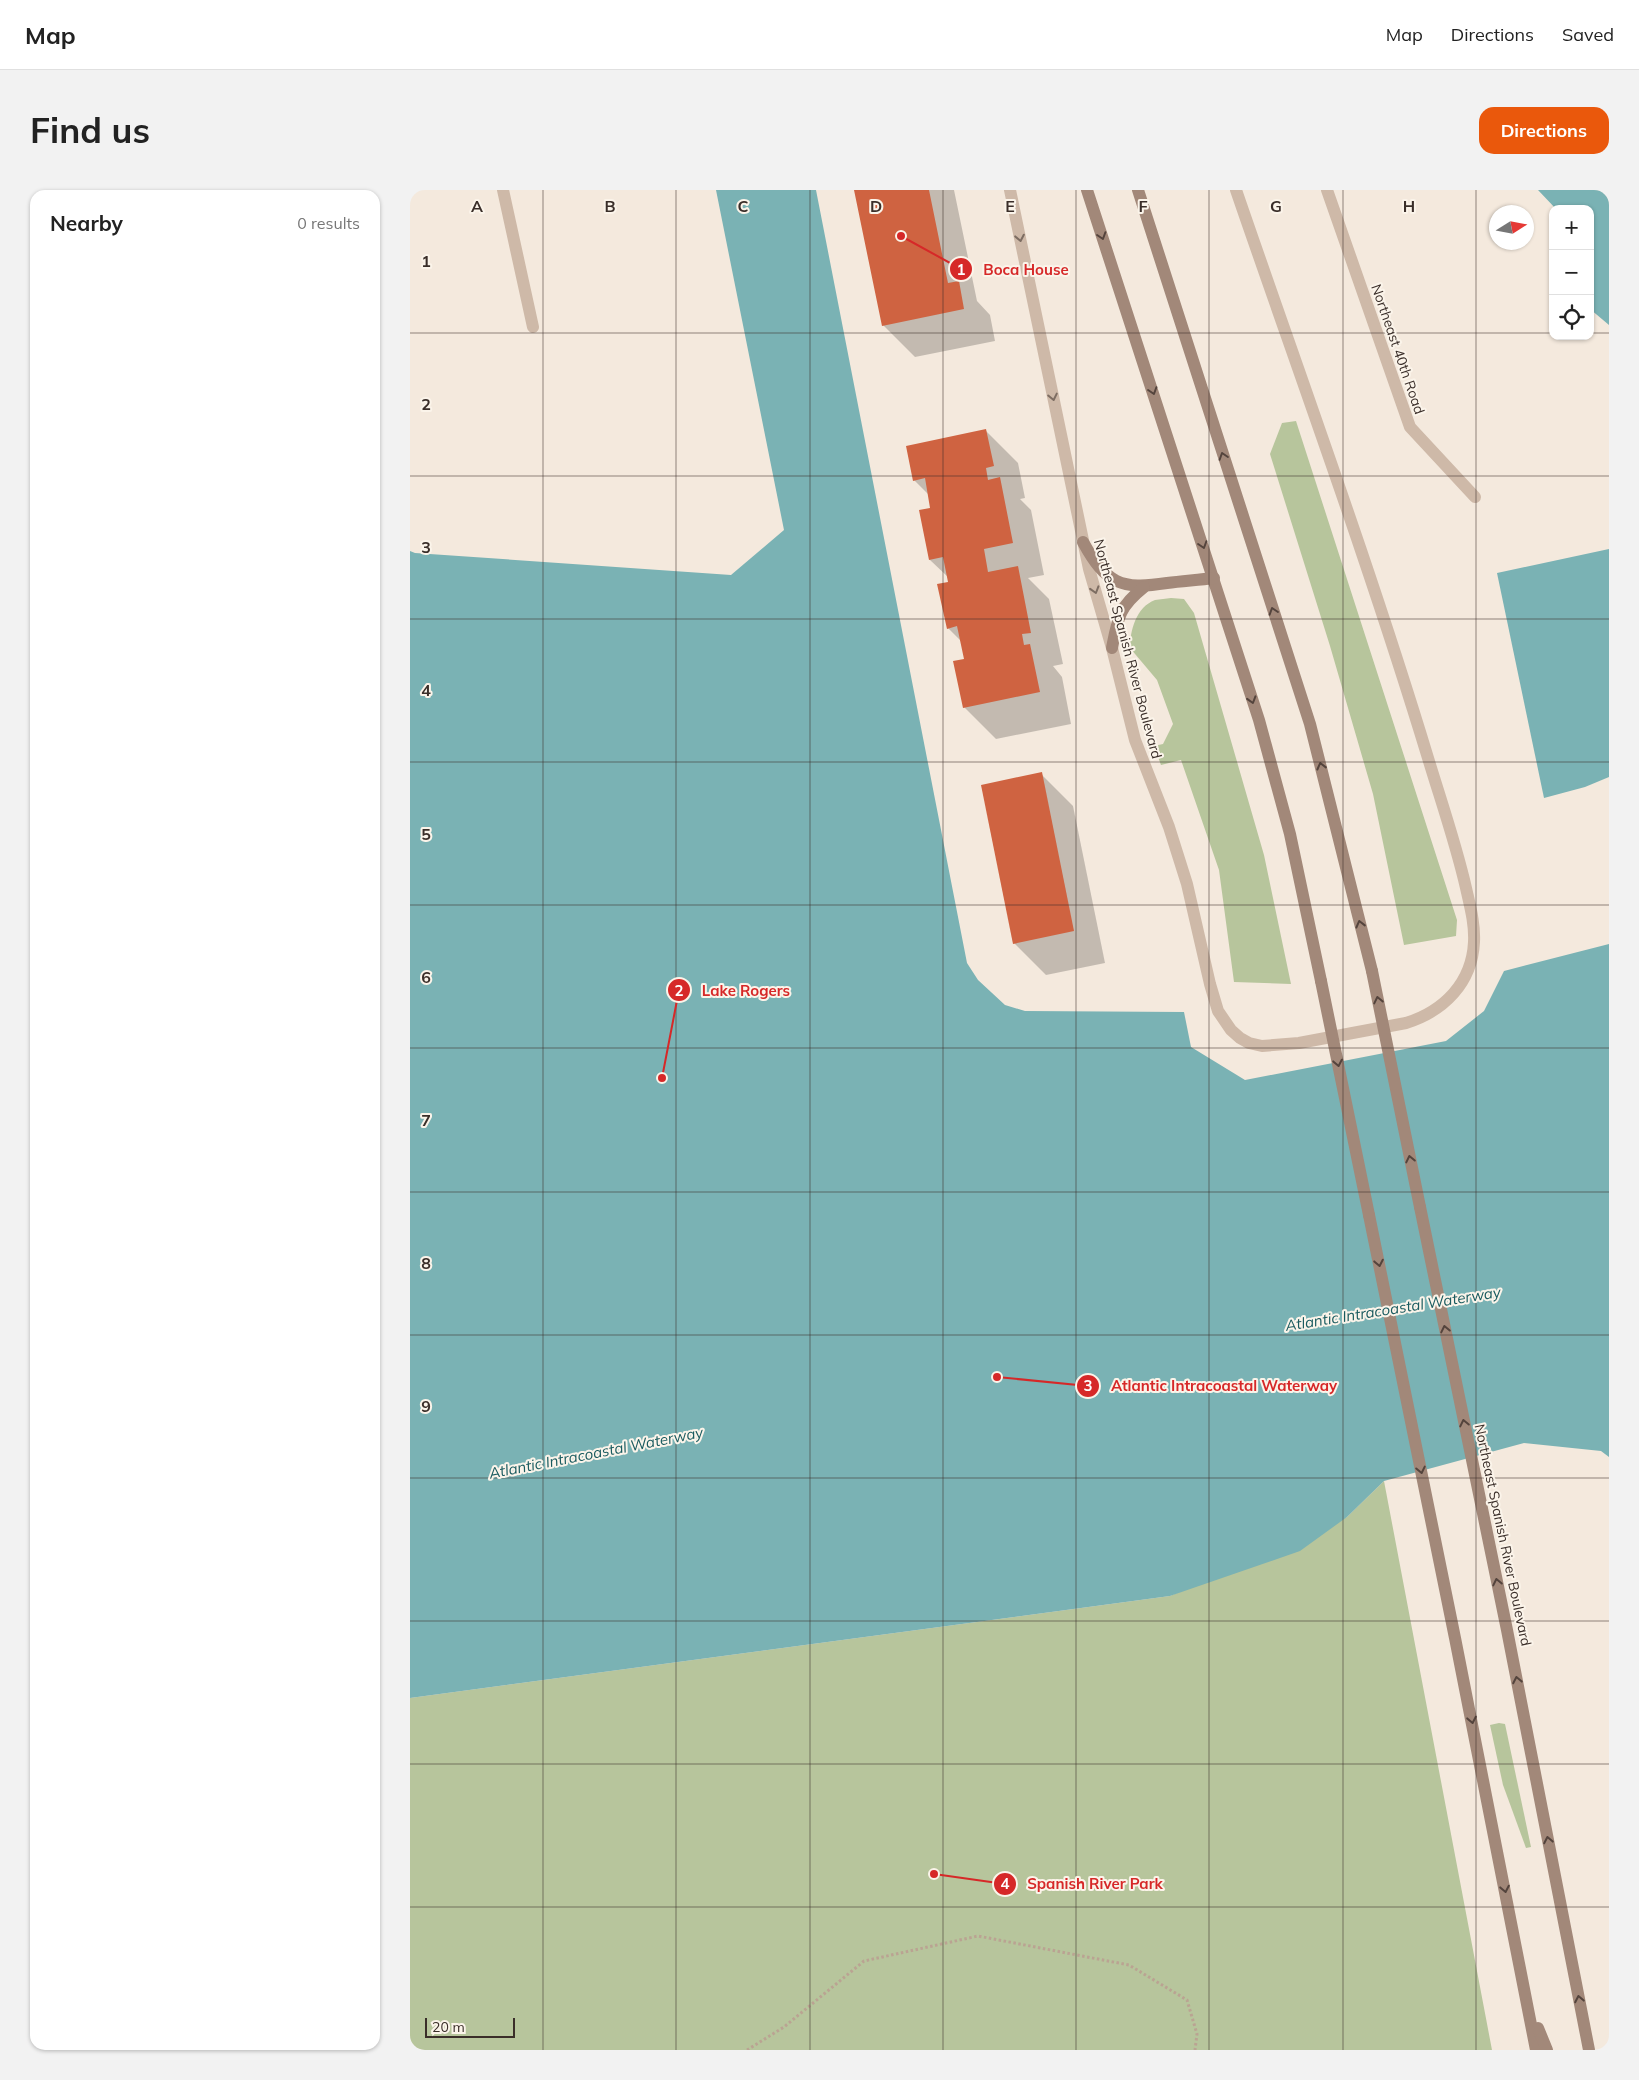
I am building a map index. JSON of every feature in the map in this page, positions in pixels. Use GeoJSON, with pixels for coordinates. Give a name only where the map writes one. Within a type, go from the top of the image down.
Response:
{"type":"FeatureCollection","features":[{"type":"Feature","properties":{"kind":"main road"},"geometry":{"type":"LineString","coordinates":[[1087,190],[1214,578],[1275,778],[1300,881],[1455,1638],[1536,2050]]}},
{"type":"Feature","properties":{"kind":"main road","name":"Northeast Spanish River Boulevard"},"geometry":{"type":"LineString","coordinates":[[1138,190],[1310,724],[1372,971],[1507,1630],[1589,2050]]}},
{"type":"Feature","properties":{"kind":"main road"},"geometry":{"type":"LineString","coordinates":[[1083,542],[1095,562],[1110,578],[1119,582],[1144,587],[1214,578]]}},
{"type":"Feature","properties":{"kind":"main road"},"geometry":{"type":"LineString","coordinates":[[1112,648],[1121,609],[1127,601],[1144,587]]}},
{"type":"Feature","properties":{"kind":"main road"},"geometry":{"type":"LineString","coordinates":[[1524,1990],[1547,2050]]}},
{"type":"Feature","properties":{"kind":"street"},"geometry":{"type":"LineString","coordinates":[[503,190],[533,327]]}},
{"type":"Feature","properties":{"kind":"street","name":"Northeast Spanish River Boulevard"},"geometry":{"type":"LineString","coordinates":[[1010,190],[1083,542],[1135,740],[1169,827],[1187,884],[1214,999],[1221,1016],[1231,1030],[1249,1043],[1262,1046],[1299,1043],[1420,1018],[1440,1008],[1450,999],[1467,972],[1474,942],[1472,914],[1462,872],[1416,718],[1236,190]]}},
{"type":"Feature","properties":{"kind":"street","name":"Northeast 40th Road"},"geometry":{"type":"LineString","coordinates":[[1327,190],[1410,427],[1475,497]]}},
{"type":"Feature","properties":{"kind":"path"},"geometry":{"type":"LineString","coordinates":[[747,2050],[784,2027],[864,1961],[978,1936],[1129,1965],[1187,2000],[1197,2034],[1195,2050]]}},
{"type":"Feature","properties":{"kind":"green space"},"geometry":{"type":"Polygon","coordinates":[[[1296,421],[1457,920],[1456,936],[1404,945],[1373,794],[1330,646],[1270,454],[1282,423],[1296,421]]]}},
{"type":"Feature","properties":{"kind":"green space"},"geometry":{"type":"Polygon","coordinates":[[[1184,599],[1194,613],[1264,855],[1291,984],[1234,982],[1219,870],[1181,760],[1161,765],[1154,746],[1163,744],[1173,724],[1157,680],[1130,648],[1130,641],[1135,620],[1143,608],[1155,600],[1184,599]]]}},
{"type":"Feature","properties":{"kind":"green space"},"geometry":{"type":"Polygon","coordinates":[[[1384,1481],[1492,2050],[410,2050],[410,1698],[1170,1596],[1347,1517],[1384,1481]]]}},
{"type":"Feature","properties":{"kind":"green space"},"geometry":{"type":"Polygon","coordinates":[[[1505,1724],[1531,1847],[1526,1848],[1503,1785],[1490,1725],[1505,1724]]]}},
{"type":"Feature","properties":{"kind":"water"},"geometry":{"type":"Polygon","coordinates":[[[716,190],[816,190],[967,963],[978,980],[1005,1005],[1025,1011],[1184,1012],[1191,1047],[1245,1080],[1446,1041],[1484,1011],[1504,971],[1609,944],[1609,1457],[1601,1451],[1524,1443],[1384,1481],[1347,1517],[1300,1551],[1170,1596],[410,1698],[410,551],[415,553],[731,575],[784,530],[716,190]]]}},
{"type":"Feature","properties":{"kind":"water"},"geometry":{"type":"Polygon","coordinates":[[[1538,190],[1609,190],[1609,325],[1594,312],[1594,205],[1552,205],[1538,190]]]}},
{"type":"Feature","properties":{"kind":"water"},"geometry":{"type":"Polygon","coordinates":[[[1609,549],[1609,777],[1585,787],[1544,798],[1497,573],[1609,549]]]}},
{"type":"Feature","properties":{"kind":"building"},"geometry":{"type":"Polygon","coordinates":[[[854,190],[929,190],[948,283],[959,281],[964,309],[882,326],[854,190]]]}},
{"type":"Feature","properties":{"kind":"building"},"geometry":{"type":"Polygon","coordinates":[[[986,429],[994,466],[986,468],[988,480],[1000,477],[1013,543],[984,549],[988,572],[1018,566],[1031,633],[1022,634],[1024,645],[1030,644],[1040,692],[963,708],[953,661],[964,659],[957,626],[947,629],[937,584],[948,582],[943,557],[929,560],[919,510],[930,508],[925,478],[913,481],[906,446],[986,429]]]}},
{"type":"Feature","properties":{"kind":"building"},"geometry":{"type":"Polygon","coordinates":[[[1042,772],[1074,931],[1013,944],[981,785],[1042,772]]]}},
{"type":"Feature","properties":{"kind":"place","name":"Boca House"},"geometry":{"type":"Point","coordinates":[901,236]}},
{"type":"Feature","properties":{"kind":"place","name":"Lake Rogers"},"geometry":{"type":"Point","coordinates":[662,1078]}},
{"type":"Feature","properties":{"kind":"place","name":"Atlantic Intracoastal Waterway"},"geometry":{"type":"Point","coordinates":[997,1377]}},
{"type":"Feature","properties":{"kind":"place","name":"Spanish River Park"},"geometry":{"type":"Point","coordinates":[934,1874]}}]}
